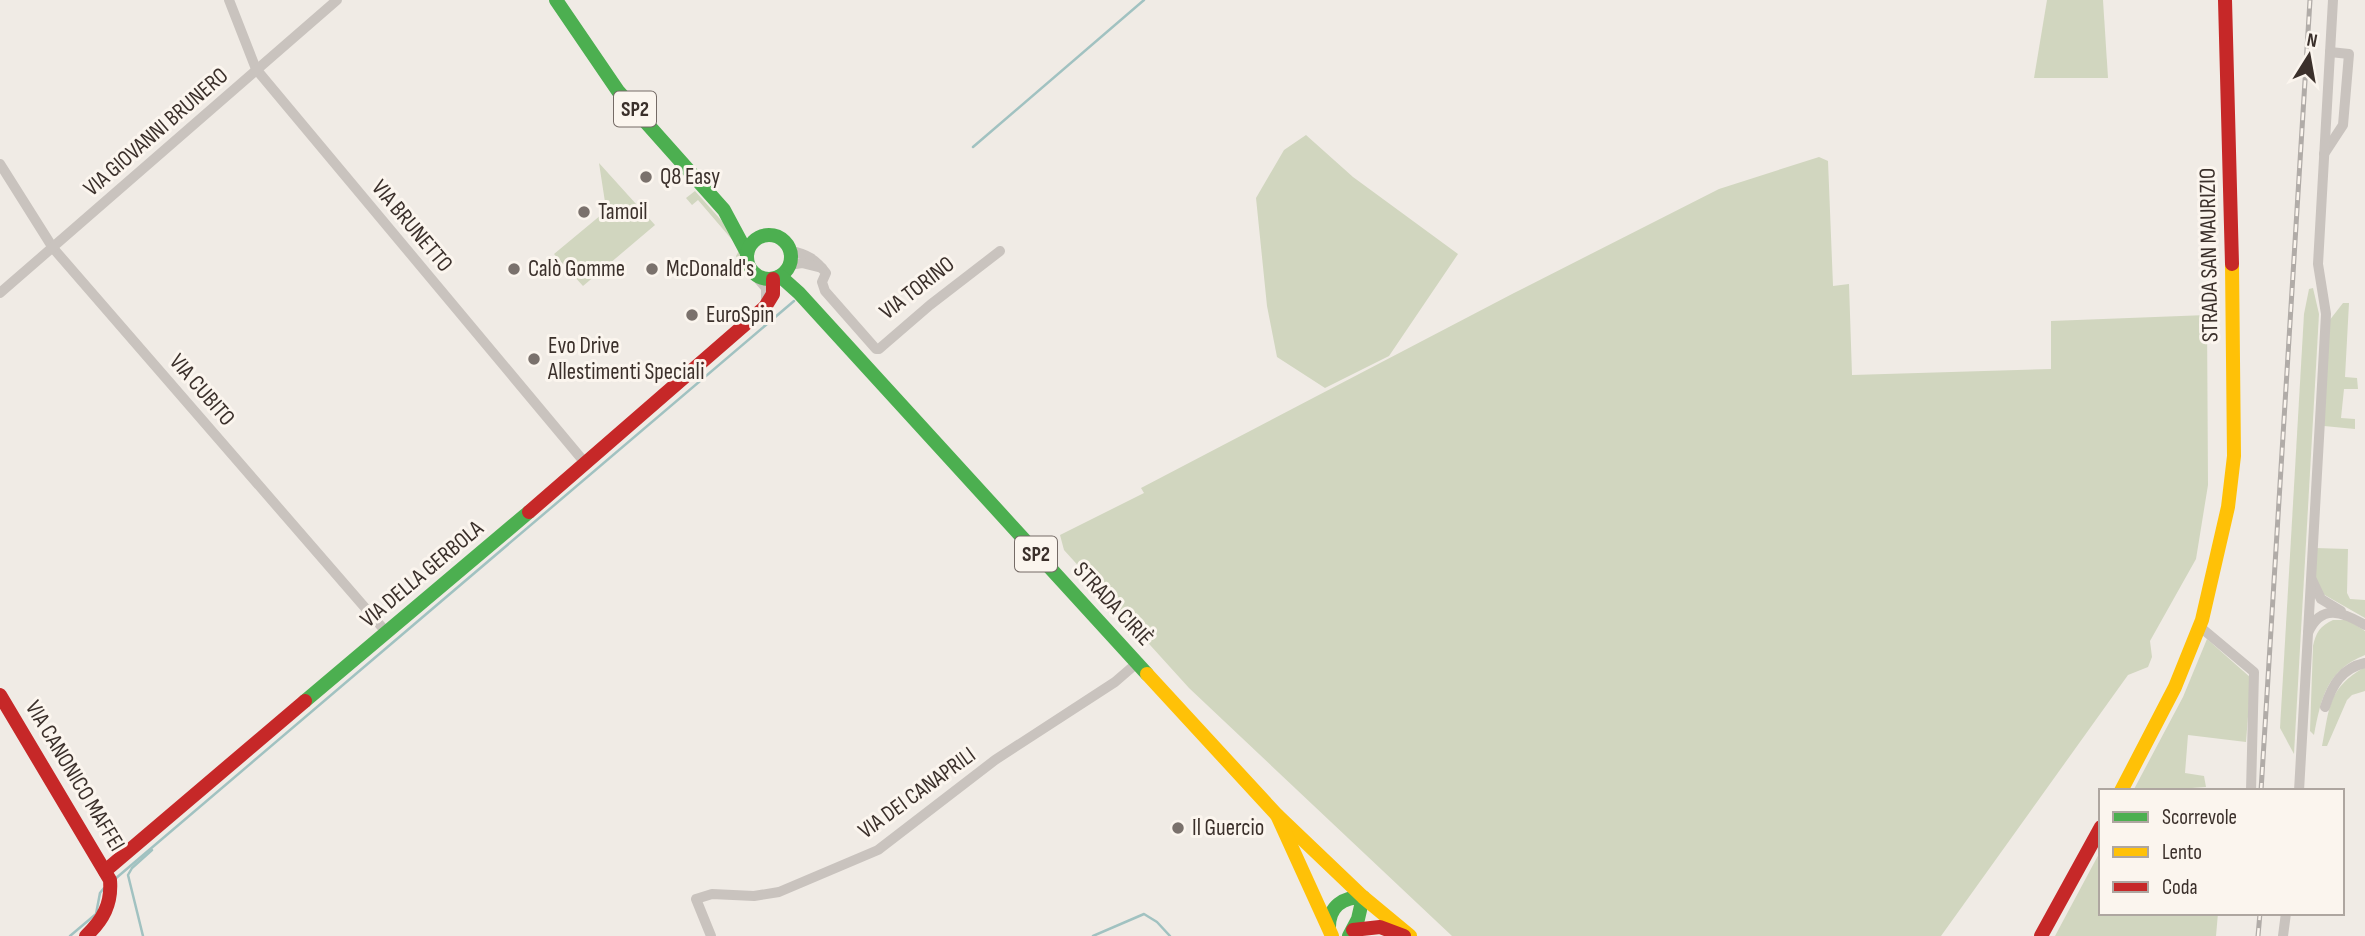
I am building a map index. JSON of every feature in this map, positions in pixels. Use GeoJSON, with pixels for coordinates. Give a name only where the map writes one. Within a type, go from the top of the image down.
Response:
{"type":"FeatureCollection","features":[{"type":"Feature","properties":{"kind":"main road","name":"SP2"},"geometry":{"type":"LineString","coordinates":[[556,0],[618,91],[724,210],[750,229],[767,235]]}},
{"type":"Feature","properties":{"kind":"main road","name":"STRADA SAN MAURIZIO"},"geometry":{"type":"LineString","coordinates":[[2122,789],[2175,687],[2200,626],[2228,507],[2234,456],[2234,320],[2225,1]]}},
{"type":"Feature","properties":{"kind":"main road","name":"SP2"},"geometry":{"type":"LineString","coordinates":[[724,210],[747,253]]}},
{"type":"Feature","properties":{"kind":"main road"},"geometry":{"type":"LineString","coordinates":[[765,307],[771,301],[784,268],[781,239],[767,235],[754,241],[747,253],[749,267],[753,273],[766,279],[784,268]]}},
{"type":"Feature","properties":{"kind":"main road","name":"STRADA CIRIÈ"},"geometry":{"type":"LineString","coordinates":[[784,268],[799,293],[1276,814],[1331,934]]}},
{"type":"Feature","properties":{"kind":"main road","name":"VIA DELLA GERBOLA"},"geometry":{"type":"LineString","coordinates":[[109,881],[387,633],[765,307]]}},
{"type":"Feature","properties":{"kind":"main road","name":"VIA CANONICO MAFFEI"},"geometry":{"type":"LineString","coordinates":[[0,695],[109,881]]}},
{"type":"Feature","properties":{"kind":"main road","name":"SP2"},"geometry":{"type":"LineString","coordinates":[[1276,814],[1407,936]]}},
{"type":"Feature","properties":{"kind":"main road"},"geometry":{"type":"LineString","coordinates":[[2041,936],[2099,831]]}},
{"type":"Feature","properties":{"kind":"main road"},"geometry":{"type":"LineString","coordinates":[[86,936],[106,915],[111,903],[109,881]]}},
{"type":"Feature","properties":{"kind":"main road"},"geometry":{"type":"LineString","coordinates":[[1331,934],[1329,914],[1334,905],[1343,899],[1363,897],[1351,933]]}},
{"type":"Feature","properties":{"kind":"main road"},"geometry":{"type":"LineString","coordinates":[[1351,933],[1375,926],[1407,936]]}},
{"type":"Feature","properties":{"kind":"street","name":"VIA BRUNETTO"},"geometry":{"type":"LineString","coordinates":[[229,0],[257,69],[586,464]]}},
{"type":"Feature","properties":{"kind":"street","name":"VIA GIOVANNI BRUNERO"},"geometry":{"type":"LineString","coordinates":[[0,293],[337,0]]}},
{"type":"Feature","properties":{"kind":"street"},"geometry":{"type":"LineString","coordinates":[[2299,789],[2326,314],[2318,264],[2333,0]]}},
{"type":"Feature","properties":{"kind":"street"},"geometry":{"type":"LineString","coordinates":[[2324,155],[2343,125],[2349,54],[2330,52]]}},
{"type":"Feature","properties":{"kind":"street","name":"VIA CUBITO"},"geometry":{"type":"LineString","coordinates":[[0,164],[53,248],[387,633]]}},
{"type":"Feature","properties":{"kind":"street","name":"VIA TORINO"},"geometry":{"type":"LineString","coordinates":[[784,268],[802,263],[822,269],[825,273],[822,282],[825,291],[876,349],[879,349],[920,313],[1000,251]]}},
{"type":"Feature","properties":{"kind":"street"},"geometry":{"type":"LineString","coordinates":[[753,273],[766,288],[765,307]]}},
{"type":"Feature","properties":{"kind":"street"},"geometry":{"type":"LineString","coordinates":[[2311,572],[2321,599],[2365,625]]}},
{"type":"Feature","properties":{"kind":"street"},"geometry":{"type":"LineString","coordinates":[[2308,633],[2318,619],[2325,615],[2332,612],[2347,614]]}},
{"type":"Feature","properties":{"kind":"street"},"geometry":{"type":"LineString","coordinates":[[2200,626],[2254,672],[2251,789]]}},
{"type":"Feature","properties":{"kind":"street","name":"VIA DEI CANAPRILI"},"geometry":{"type":"LineString","coordinates":[[710,936],[696,899],[712,894],[754,896],[779,892],[878,850],[995,760],[1115,682],[1137,663]]}},
{"type":"Feature","properties":{"kind":"street"},"geometry":{"type":"LineString","coordinates":[[2325,706],[2331,688],[2339,678],[2357,665],[2365,663]]}},
{"type":"Feature","properties":{"kind":"street"},"geometry":{"type":"LineString","coordinates":[[2283,936],[2286,915]]}},
{"type":"Feature","properties":{"kind":"green space"},"geometry":{"type":"Polygon","coordinates":[[[2047,0],[2103,0],[2108,78],[2034,78],[2047,0]]]}},
{"type":"Feature","properties":{"kind":"green space"},"geometry":{"type":"Polygon","coordinates":[[[1306,135],[1353,177],[1458,254],[1389,356],[1325,388],[1277,357],[1267,306],[1256,198],[1284,150],[1306,135]]]}},
{"type":"Feature","properties":{"kind":"green space"},"geometry":{"type":"Polygon","coordinates":[[[1819,157],[1828,161],[1833,286],[1849,284],[1852,375],[2051,369],[2051,321],[2207,315],[2208,485],[2196,559],[2150,641],[2152,657],[2148,667],[2128,675],[1941,936],[1452,936],[1189,688],[1064,550],[1060,535],[1144,493],[1141,488],[1719,189],[1819,157]]]}},
{"type":"Feature","properties":{"kind":"green space"},"geometry":{"type":"Polygon","coordinates":[[[599,163],[655,225],[583,286],[554,254],[601,215],[605,202],[599,163]]]}},
{"type":"Feature","properties":{"kind":"green space"},"geometry":{"type":"Polygon","coordinates":[[[695,191],[739,240],[743,256],[742,268],[736,256],[740,249],[698,200],[692,205],[686,198],[695,191]]]}},
{"type":"Feature","properties":{"kind":"green space"},"geometry":{"type":"Polygon","coordinates":[[[2313,288],[2319,314],[2294,754],[2280,728],[2304,314],[2309,289],[2313,288]]]}},
{"type":"Feature","properties":{"kind":"green space"},"geometry":{"type":"Polygon","coordinates":[[[2343,303],[2349,303],[2345,377],[2357,378],[2358,389],[2344,389],[2341,418],[2355,419],[2355,429],[2324,426],[2329,321],[2343,303]]]}},
{"type":"Feature","properties":{"kind":"green space"},"geometry":{"type":"Polygon","coordinates":[[[2315,548],[2348,549],[2347,593],[2350,599],[2365,600],[2365,618],[2323,594],[2315,577],[2315,548]]]}},
{"type":"Feature","properties":{"kind":"green space"},"geometry":{"type":"Polygon","coordinates":[[[2333,620],[2348,620],[2365,631],[2365,655],[2352,661],[2334,677],[2323,697],[2314,735],[2310,731],[2313,646],[2319,630],[2333,620]]]}},
{"type":"Feature","properties":{"kind":"green space"},"geometry":{"type":"Polygon","coordinates":[[[2207,639],[2251,678],[2246,742],[2188,735],[2185,773],[2204,776],[2206,787],[2134,789],[2183,697],[2207,639]]]}},
{"type":"Feature","properties":{"kind":"green space"},"geometry":{"type":"Polygon","coordinates":[[[2365,667],[2365,691],[2352,695],[2347,700],[2327,746],[2322,746],[2332,700],[2343,683],[2365,667]]]}},
{"type":"Feature","properties":{"kind":"green space"},"geometry":{"type":"Polygon","coordinates":[[[2099,854],[2099,915],[2218,915],[2216,936],[2055,936],[2099,854]]]}},
{"type":"Feature","properties":{"kind":"waterway"},"geometry":{"type":"LineString","coordinates":[[973,147],[1144,0]]}},
{"type":"Feature","properties":{"kind":"waterway"},"geometry":{"type":"LineString","coordinates":[[115,879],[794,301]]}},
{"type":"Feature","properties":{"kind":"waterway"},"geometry":{"type":"LineString","coordinates":[[143,936],[128,875],[152,850]]}},
{"type":"Feature","properties":{"kind":"waterway"},"geometry":{"type":"LineString","coordinates":[[70,936],[96,914],[100,893],[104,888]]}},
{"type":"Feature","properties":{"kind":"waterway"},"geometry":{"type":"LineString","coordinates":[[1093,936],[1144,914],[1157,922],[1170,936]]}},
{"type":"Feature","properties":{"kind":"railway"},"geometry":{"type":"LineString","coordinates":[[2261,789],[2310,0]]}},
{"type":"Feature","properties":{"kind":"railway"},"geometry":{"type":"LineString","coordinates":[[2258,936],[2260,915]]}},
{"type":"Feature","properties":{"kind":"traffic: fast"},"geometry":{"type":"LineString","coordinates":[[556,0],[618,91],[724,210],[747,253]]}},
{"type":"Feature","properties":{"kind":"traffic: fast"},"geometry":{"type":"LineString","coordinates":[[769,235],[784,242],[791,257],[784,272],[769,279],[754,272],[747,257],[754,242],[769,235]]}},
{"type":"Feature","properties":{"kind":"traffic: fast"},"geometry":{"type":"LineString","coordinates":[[780,276],[799,293],[1147,674]]}},
{"type":"Feature","properties":{"kind":"traffic: fast"},"geometry":{"type":"LineString","coordinates":[[305,701],[529,512]]}},
{"type":"Feature","properties":{"kind":"traffic: fast"},"geometry":{"type":"LineString","coordinates":[[1329,927],[1332,913],[1338,904],[1363,897],[1358,919],[1349,936]]}},
{"type":"Feature","properties":{"kind":"traffic: slow"},"geometry":{"type":"LineString","coordinates":[[2122,789],[2175,687],[2202,620],[2228,507],[2234,456],[2232,264]]}},
{"type":"Feature","properties":{"kind":"traffic: slow"},"geometry":{"type":"LineString","coordinates":[[1147,674],[1276,814],[1363,897],[1410,936]]}},
{"type":"Feature","properties":{"kind":"traffic: slow"},"geometry":{"type":"LineString","coordinates":[[1277,815],[1332,936]]}},
{"type":"Feature","properties":{"kind":"traffic: jam"},"geometry":{"type":"LineString","coordinates":[[2225,0],[2232,264]]}},
{"type":"Feature","properties":{"kind":"traffic: jam"},"geometry":{"type":"LineString","coordinates":[[529,512],[765,307],[773,294],[773,279]]}},
{"type":"Feature","properties":{"kind":"traffic: jam"},"geometry":{"type":"LineString","coordinates":[[0,695],[110,880],[105,911],[86,936]]}},
{"type":"Feature","properties":{"kind":"traffic: jam"},"geometry":{"type":"LineString","coordinates":[[105,871],[305,701]]}},
{"type":"Feature","properties":{"kind":"traffic: jam"},"geometry":{"type":"LineString","coordinates":[[2041,936],[2099,831]]}},
{"type":"Feature","properties":{"kind":"traffic: jam"},"geometry":{"type":"LineString","coordinates":[[1353,930],[1380,927],[1404,936]]}},
{"type":"Feature","properties":{"kind":"place","name":"Q8 Easy"},"geometry":{"type":"Point","coordinates":[646,177]}},
{"type":"Feature","properties":{"kind":"place","name":"Tamoil"},"geometry":{"type":"Point","coordinates":[584,212]}},
{"type":"Feature","properties":{"kind":"place","name":"Calò Gomme"},"geometry":{"type":"Point","coordinates":[514,269]}},
{"type":"Feature","properties":{"kind":"place","name":"McDonald's"},"geometry":{"type":"Point","coordinates":[652,269]}},
{"type":"Feature","properties":{"kind":"place","name":"EuroSpin"},"geometry":{"type":"Point","coordinates":[692,315]}},
{"type":"Feature","properties":{"kind":"place","name":"Evo Drive Allestimenti Speciali"},"geometry":{"type":"Point","coordinates":[534,359]}},
{"type":"Feature","properties":{"kind":"place","name":"Il Guercio"},"geometry":{"type":"Point","coordinates":[1178,828]}}]}
